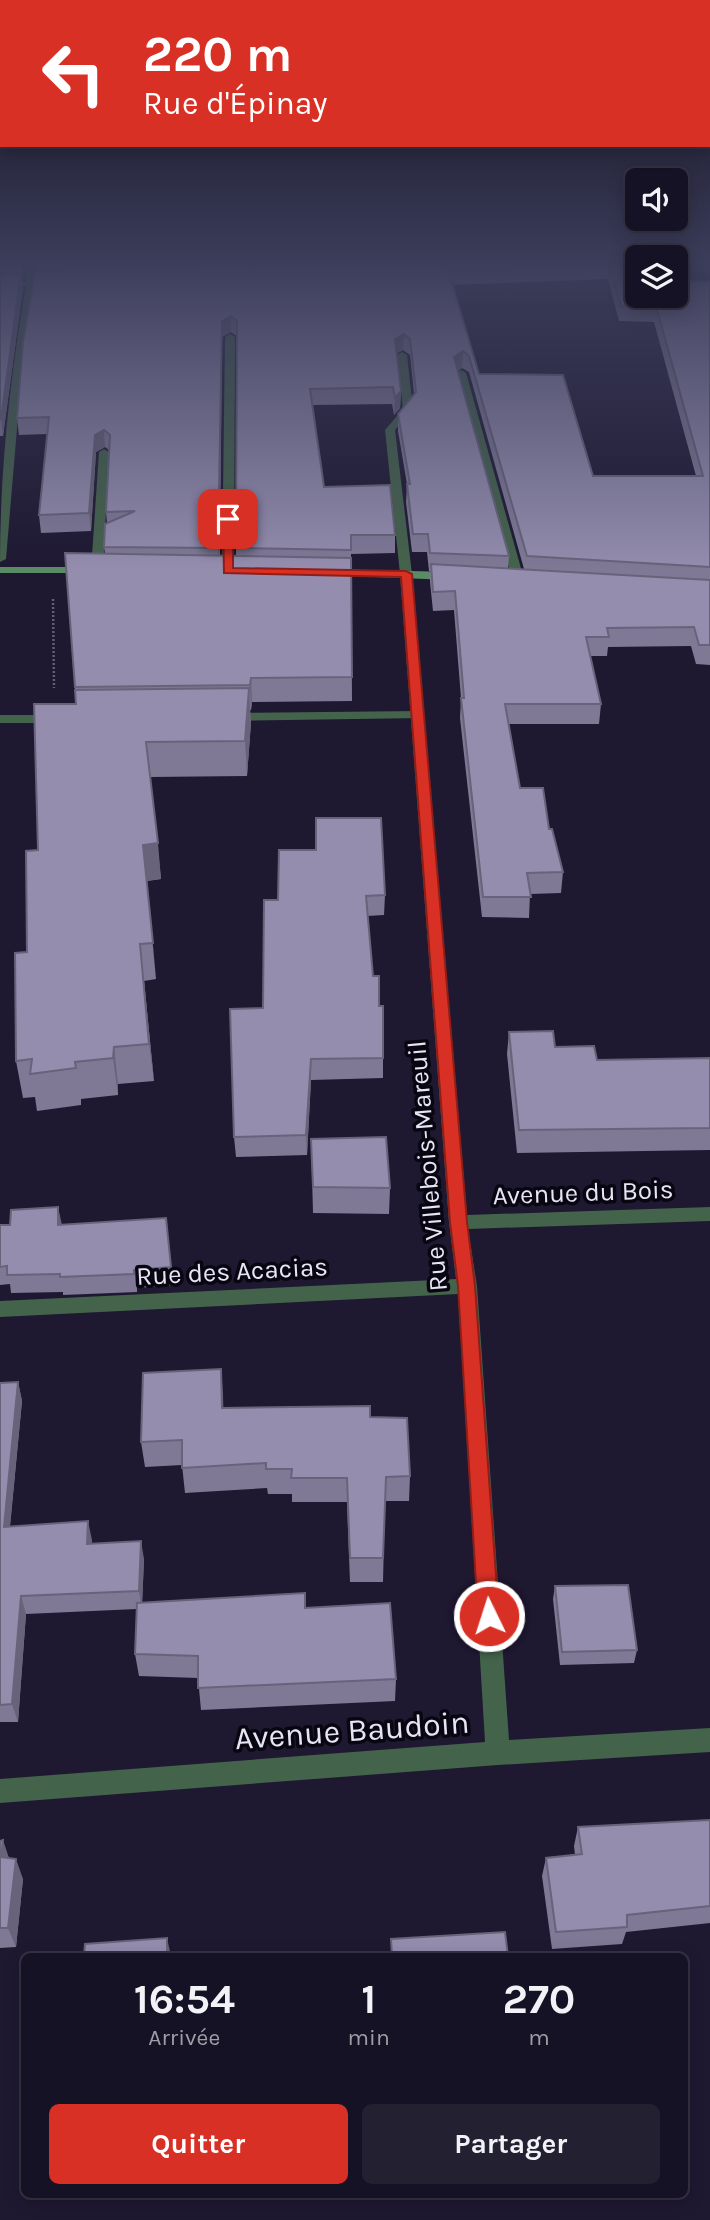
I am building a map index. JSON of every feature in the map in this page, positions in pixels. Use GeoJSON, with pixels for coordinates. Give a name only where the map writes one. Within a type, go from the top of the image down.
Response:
{"type":"FeatureCollection","features":[{"type":"Feature","properties":{"kind":"main road"},"geometry":{"type":"LineString","coordinates":[[0,570],[104,570]]}},
{"type":"Feature","properties":{"kind":"main road"},"geometry":{"type":"LineString","coordinates":[[221,571],[242,571]]}},
{"type":"Feature","properties":{"kind":"main road"},"geometry":{"type":"LineString","coordinates":[[310,572],[466,576]]}},
{"type":"Feature","properties":{"kind":"street"},"geometry":{"type":"LineString","coordinates":[[0,559],[13,364]]}},
{"type":"Feature","properties":{"kind":"street"},"geometry":{"type":"LineString","coordinates":[[221,571],[229,364]]}},
{"type":"Feature","properties":{"kind":"street","name":"Rue Villebois-Mareuil"},"geometry":{"type":"LineString","coordinates":[[403,364],[408,409],[390,430],[406,574],[458,1222],[467,1286],[498,1753]]}},
{"type":"Feature","properties":{"kind":"street"},"geometry":{"type":"LineString","coordinates":[[461,373],[518,579]]}},
{"type":"Feature","properties":{"kind":"street"},"geometry":{"type":"LineString","coordinates":[[104,452],[104,570]]}},
{"type":"Feature","properties":{"kind":"street"},"geometry":{"type":"LineString","coordinates":[[209,717],[418,715]]}},
{"type":"Feature","properties":{"kind":"street"},"geometry":{"type":"LineString","coordinates":[[0,719],[62,719]]}},
{"type":"Feature","properties":{"kind":"street","name":"Avenue du Bois"},"geometry":{"type":"LineString","coordinates":[[458,1222],[710,1214]]}},
{"type":"Feature","properties":{"kind":"street","name":"Rue des Acacias"},"geometry":{"type":"LineString","coordinates":[[0,1309],[467,1286]]}},
{"type":"Feature","properties":{"kind":"street","name":"Avenue Baudoin"},"geometry":{"type":"LineString","coordinates":[[0,1791],[498,1753],[710,1740]]}},
{"type":"Feature","properties":{"kind":"path"},"geometry":{"type":"LineString","coordinates":[[52,570],[62,719]]}},
{"type":"Feature","properties":{"kind":"building"},"geometry":{"type":"Polygon","coordinates":[[[0,364],[9,364],[1,419],[0,364]]]}},
{"type":"Feature","properties":{"kind":"building"},"geometry":{"type":"Polygon","coordinates":[[[21,364],[221,364],[218,548],[104,547],[105,524],[135,511],[106,512],[110,435],[104,430],[95,435],[89,513],[39,515],[49,417],[17,418],[21,364]]]}},
{"type":"Feature","properties":{"kind":"building"},"geometry":{"type":"Polygon","coordinates":[[[237,364],[398,364],[401,391],[395,398],[393,387],[310,389],[324,487],[390,485],[395,535],[351,535],[351,550],[236,548],[237,364]]]}},
{"type":"Feature","properties":{"kind":"building"},"geometry":{"type":"Polygon","coordinates":[[[413,364],[456,364],[509,556],[430,553],[428,534],[413,534],[407,484],[410,484],[398,414],[416,392],[413,364]]]}},
{"type":"Feature","properties":{"kind":"building"},"geometry":{"type":"Polygon","coordinates":[[[471,364],[476,364],[479,374],[563,375],[593,476],[703,476],[672,364],[710,364],[710,567],[527,556],[471,364]]]}},
{"type":"Feature","properties":{"kind":"building"},"geometry":{"type":"Polygon","coordinates":[[[65,553],[351,558],[352,677],[251,678],[250,685],[75,687],[65,553]]]}},
{"type":"Feature","properties":{"kind":"building"},"geometry":{"type":"Polygon","coordinates":[[[431,564],[710,580],[710,645],[699,645],[694,627],[607,628],[609,637],[586,637],[601,704],[505,704],[520,788],[543,788],[549,829],[552,829],[563,872],[527,873],[531,897],[483,897],[461,698],[464,698],[455,591],[433,592],[431,564]]]}},
{"type":"Feature","properties":{"kind":"building"},"geometry":{"type":"Polygon","coordinates":[[[249,688],[245,741],[146,742],[158,843],[143,845],[153,943],[140,944],[149,1044],[114,1047],[113,1058],[75,1062],[76,1068],[30,1074],[32,1059],[16,1061],[15,953],[27,952],[26,851],[38,850],[34,704],[76,704],[75,690],[249,688]]]}},
{"type":"Feature","properties":{"kind":"building"},"geometry":{"type":"Polygon","coordinates":[[[316,818],[381,818],[385,895],[366,896],[373,976],[379,976],[379,1006],[383,1006],[383,1058],[311,1059],[306,1135],[234,1137],[230,1009],[263,1008],[264,900],[278,900],[279,850],[316,850],[316,818]]]}},
{"type":"Feature","properties":{"kind":"building"},"geometry":{"type":"Polygon","coordinates":[[[553,1031],[555,1047],[594,1046],[597,1060],[710,1058],[710,1128],[519,1130],[509,1032],[553,1031]]]}},
{"type":"Feature","properties":{"kind":"building"},"geometry":{"type":"Polygon","coordinates":[[[386,1137],[390,1188],[313,1187],[311,1139],[386,1137]]]}},
{"type":"Feature","properties":{"kind":"building"},"geometry":{"type":"Polygon","coordinates":[[[58,1207],[58,1225],[166,1218],[171,1267],[134,1270],[134,1274],[60,1277],[60,1274],[7,1275],[7,1266],[0,1267],[0,1225],[10,1225],[11,1210],[58,1207]]]}},
{"type":"Feature","properties":{"kind":"building"},"geometry":{"type":"Polygon","coordinates":[[[221,1369],[222,1408],[370,1406],[370,1417],[407,1418],[410,1476],[386,1477],[383,1558],[350,1558],[347,1478],[291,1478],[292,1469],[266,1469],[266,1463],[182,1468],[182,1440],[141,1442],[143,1373],[221,1369]]]}},
{"type":"Feature","properties":{"kind":"building"},"geometry":{"type":"Polygon","coordinates":[[[18,1382],[4,1527],[88,1521],[87,1544],[141,1541],[139,1591],[21,1596],[12,1704],[0,1705],[0,1383],[18,1382]]]}},
{"type":"Feature","properties":{"kind":"building"},"geometry":{"type":"Polygon","coordinates":[[[628,1585],[637,1650],[562,1652],[555,1586],[628,1585]]]}},
{"type":"Feature","properties":{"kind":"building"},"geometry":{"type":"Polygon","coordinates":[[[305,1593],[305,1608],[390,1603],[396,1679],[198,1688],[198,1656],[135,1654],[137,1603],[305,1593]]]}},
{"type":"Feature","properties":{"kind":"building"},"geometry":{"type":"Polygon","coordinates":[[[710,1820],[710,1906],[627,1915],[627,1927],[556,1932],[546,1858],[582,1854],[578,1827],[710,1820]]]}},
{"type":"Feature","properties":{"kind":"building"},"geometry":{"type":"Polygon","coordinates":[[[3,1840],[1,1857],[16,1859],[8,1928],[0,1928],[0,1841],[3,1840]]]}},
{"type":"Feature","properties":{"kind":"building"},"geometry":{"type":"Polygon","coordinates":[[[505,1932],[508,1953],[392,1953],[391,1939],[505,1932]]]}},
{"type":"Feature","properties":{"kind":"building"},"geometry":{"type":"Polygon","coordinates":[[[167,1938],[167,1953],[84,1953],[85,1944],[167,1938]]]}},
{"type":"Feature","properties":{"kind":"route"},"geometry":{"type":"LineString","coordinates":[[228,519],[228,571],[406,574],[458,1222],[467,1286],[489,1616]]}}]}
